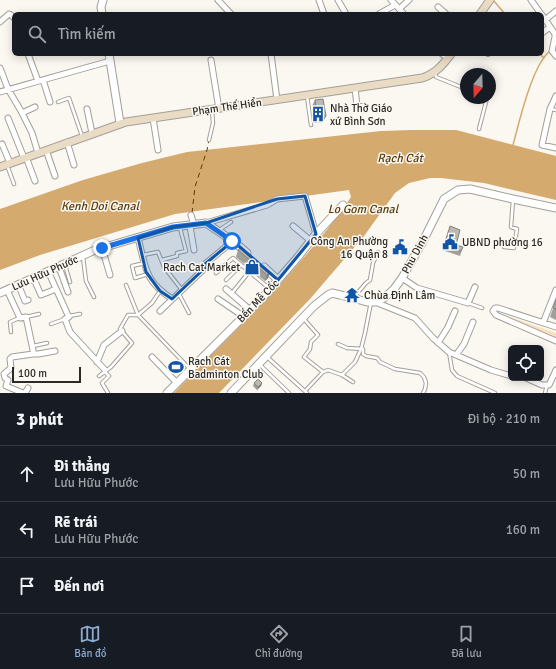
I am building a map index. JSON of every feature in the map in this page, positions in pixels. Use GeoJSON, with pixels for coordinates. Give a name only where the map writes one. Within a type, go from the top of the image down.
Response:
{"type":"FeatureCollection","features":[{"type":"Feature","properties":{"kind":"main road"},"geometry":{"type":"LineString","coordinates":[[481,12],[490,0]]}},
{"type":"Feature","properties":{"kind":"main road","name":"Phạm Thế Hiển"},"geometry":{"type":"LineString","coordinates":[[6,165],[120,123],[422,78],[434,72],[446,56]]}},
{"type":"Feature","properties":{"kind":"street"},"geometry":{"type":"LineString","coordinates":[[218,0],[229,12]]}},
{"type":"Feature","properties":{"kind":"street"},"geometry":{"type":"LineString","coordinates":[[319,0],[323,12]]}},
{"type":"Feature","properties":{"kind":"street"},"geometry":{"type":"LineString","coordinates":[[338,0],[345,12]]}},
{"type":"Feature","properties":{"kind":"street"},"geometry":{"type":"LineString","coordinates":[[391,0],[401,11],[409,0]]}},
{"type":"Feature","properties":{"kind":"street"},"geometry":{"type":"LineString","coordinates":[[532,0],[540,12]]}},
{"type":"Feature","properties":{"kind":"street"},"geometry":{"type":"LineString","coordinates":[[101,1],[102,12]]}},
{"type":"Feature","properties":{"kind":"street"},"geometry":{"type":"LineString","coordinates":[[383,12],[395,5]]}},
{"type":"Feature","properties":{"kind":"street"},"geometry":{"type":"LineString","coordinates":[[438,7],[444,12]]}},
{"type":"Feature","properties":{"kind":"street"},"geometry":{"type":"LineString","coordinates":[[544,16],[556,10]]}},
{"type":"Feature","properties":{"kind":"street"},"geometry":{"type":"LineString","coordinates":[[0,22],[10,14],[12,15]]}},
{"type":"Feature","properties":{"kind":"street"},"geometry":{"type":"LineString","coordinates":[[544,18],[555,37],[552,51],[556,56]]}},
{"type":"Feature","properties":{"kind":"street"},"geometry":{"type":"LineString","coordinates":[[544,32],[550,27]]}},
{"type":"Feature","properties":{"kind":"street"},"geometry":{"type":"LineString","coordinates":[[29,56],[50,102]]}},
{"type":"Feature","properties":{"kind":"street"},"geometry":{"type":"LineString","coordinates":[[271,56],[277,100]]}},
{"type":"Feature","properties":{"kind":"street"},"geometry":{"type":"LineString","coordinates":[[0,92],[109,58],[120,123]]}},
{"type":"Feature","properties":{"kind":"street"},"geometry":{"type":"LineString","coordinates":[[211,60],[216,109]]}},
{"type":"Feature","properties":{"kind":"street"},"geometry":{"type":"LineString","coordinates":[[0,68],[8,89],[32,133],[38,152]]}},
{"type":"Feature","properties":{"kind":"street"},"geometry":{"type":"LineString","coordinates":[[355,88],[357,106],[365,107]]}},
{"type":"Feature","properties":{"kind":"street"},"geometry":{"type":"LineString","coordinates":[[556,96],[550,109],[542,145],[556,148]]}},
{"type":"Feature","properties":{"kind":"street"},"geometry":{"type":"LineString","coordinates":[[22,113],[35,107]]}},
{"type":"Feature","properties":{"kind":"street"},"geometry":{"type":"LineString","coordinates":[[87,109],[92,133]]}},
{"type":"Feature","properties":{"kind":"street"},"geometry":{"type":"LineString","coordinates":[[8,118],[35,181]]}},
{"type":"Feature","properties":{"kind":"street"},"geometry":{"type":"LineString","coordinates":[[153,118],[158,150]]}},
{"type":"Feature","properties":{"kind":"street"},"geometry":{"type":"LineString","coordinates":[[66,142],[74,165]]}},
{"type":"Feature","properties":{"kind":"street"},"geometry":{"type":"LineString","coordinates":[[2,144],[6,165]]}},
{"type":"Feature","properties":{"kind":"street"},"geometry":{"type":"LineString","coordinates":[[46,150],[55,176]]}},
{"type":"Feature","properties":{"kind":"street","name":"Phu Dinh"},"geometry":{"type":"LineString","coordinates":[[373,302],[384,298],[394,289],[422,243],[444,199],[458,190],[470,189],[556,208]]}},
{"type":"Feature","properties":{"kind":"street","name":"Lưu Hữu Phước"},"geometry":{"type":"LineString","coordinates":[[3,292],[95,250],[179,226],[206,223],[267,205],[277,199],[305,196],[316,234]]}},
{"type":"Feature","properties":{"kind":"street","name":"Bến Mễ Cốc"},"geometry":{"type":"LineString","coordinates":[[167,393],[270,289],[316,234],[343,205]]}},
{"type":"Feature","properties":{"kind":"street"},"geometry":{"type":"LineString","coordinates":[[191,215],[194,250]]}},
{"type":"Feature","properties":{"kind":"street"},"geometry":{"type":"LineString","coordinates":[[206,223],[251,256]]}},
{"type":"Feature","properties":{"kind":"street"},"geometry":{"type":"LineString","coordinates":[[292,226],[310,241]]}},
{"type":"Feature","properties":{"kind":"street"},"geometry":{"type":"LineString","coordinates":[[138,238],[148,274],[160,291],[172,299]]}},
{"type":"Feature","properties":{"kind":"street"},"geometry":{"type":"LineString","coordinates":[[160,311],[205,268],[205,264],[232,241]]}},
{"type":"Feature","properties":{"kind":"street"},"geometry":{"type":"LineString","coordinates":[[102,248],[110,275]]}},
{"type":"Feature","properties":{"kind":"street"},"geometry":{"type":"LineString","coordinates":[[257,261],[278,280]]}},
{"type":"Feature","properties":{"kind":"street"},"geometry":{"type":"LineString","coordinates":[[62,266],[68,292]]}},
{"type":"Feature","properties":{"kind":"street"},"geometry":{"type":"LineString","coordinates":[[48,271],[67,318],[70,332],[105,371]]}},
{"type":"Feature","properties":{"kind":"street"},"geometry":{"type":"LineString","coordinates":[[33,278],[41,295],[56,289]]}},
{"type":"Feature","properties":{"kind":"street"},"geometry":{"type":"LineString","coordinates":[[402,278],[417,288],[468,303],[475,287]]}},
{"type":"Feature","properties":{"kind":"street"},"geometry":{"type":"LineString","coordinates":[[18,284],[25,301],[28,300]]}},
{"type":"Feature","properties":{"kind":"street"},"geometry":{"type":"LineString","coordinates":[[226,288],[250,310]]}},
{"type":"Feature","properties":{"kind":"street"},"geometry":{"type":"LineString","coordinates":[[543,323],[556,290]]}},
{"type":"Feature","properties":{"kind":"street"},"geometry":{"type":"LineString","coordinates":[[3,292],[23,318],[33,354]]}},
{"type":"Feature","properties":{"kind":"street"},"geometry":{"type":"LineString","coordinates":[[236,392],[259,364],[303,318],[332,293],[373,302],[409,314],[415,318],[438,343],[449,352],[491,370],[508,375]]}},
{"type":"Feature","properties":{"kind":"street"},"geometry":{"type":"LineString","coordinates":[[218,299],[243,316]]}},
{"type":"Feature","properties":{"kind":"street"},"geometry":{"type":"LineString","coordinates":[[556,328],[498,308],[495,308],[493,312],[496,315],[556,341]]}},
{"type":"Feature","properties":{"kind":"street"},"geometry":{"type":"LineString","coordinates":[[438,343],[448,327],[455,311]]}},
{"type":"Feature","properties":{"kind":"street"},"geometry":{"type":"LineString","coordinates":[[456,355],[464,344],[473,322]]}},
{"type":"Feature","properties":{"kind":"street"},"geometry":{"type":"LineString","coordinates":[[97,362],[104,345],[122,331]]}},
{"type":"Feature","properties":{"kind":"street"},"geometry":{"type":"LineString","coordinates":[[28,388],[24,393],[6,386],[8,380],[5,378],[4,374],[11,368],[10,359],[12,357],[55,351]]}},
{"type":"Feature","properties":{"kind":"street"},"geometry":{"type":"LineString","coordinates":[[152,357],[177,383]]}},
{"type":"Feature","properties":{"kind":"street"},"geometry":{"type":"LineString","coordinates":[[531,381],[542,385],[548,385],[555,374]]}},
{"type":"Feature","properties":{"kind":"lane"},"geometry":{"type":"LineString","coordinates":[[434,72],[436,77],[460,87]]}},
{"type":"Feature","properties":{"kind":"lane"},"geometry":{"type":"LineString","coordinates":[[307,95],[311,125]]}},
{"type":"Feature","properties":{"kind":"lane"},"geometry":{"type":"LineString","coordinates":[[58,102],[69,98],[82,137]]}},
{"type":"Feature","properties":{"kind":"lane"},"geometry":{"type":"LineString","coordinates":[[479,129],[485,104]]}},
{"type":"Feature","properties":{"kind":"lane"},"geometry":{"type":"LineString","coordinates":[[209,140],[216,109]]}},
{"type":"Feature","properties":{"kind":"lane"},"geometry":{"type":"LineString","coordinates":[[550,109],[556,110]]}},
{"type":"Feature","properties":{"kind":"lane"},"geometry":{"type":"LineString","coordinates":[[6,165],[14,184]]}},
{"type":"Feature","properties":{"kind":"lane"},"geometry":{"type":"LineString","coordinates":[[504,247],[514,248],[517,228],[511,227],[513,199]]}},
{"type":"Feature","properties":{"kind":"lane"},"geometry":{"type":"LineString","coordinates":[[218,231],[231,222]]}},
{"type":"Feature","properties":{"kind":"lane"},"geometry":{"type":"LineString","coordinates":[[162,260],[177,256],[177,253],[186,251],[179,226]]}},
{"type":"Feature","properties":{"kind":"lane"},"geometry":{"type":"LineString","coordinates":[[143,255],[158,252],[164,267],[180,291],[189,313]]}},
{"type":"Feature","properties":{"kind":"lane"},"geometry":{"type":"LineString","coordinates":[[354,298],[370,280],[373,263],[378,252]]}},
{"type":"Feature","properties":{"kind":"lane"},"geometry":{"type":"LineString","coordinates":[[82,256],[86,281],[94,297]]}},
{"type":"Feature","properties":{"kind":"lane"},"geometry":{"type":"LineString","coordinates":[[216,273],[233,258],[270,289]]}},
{"type":"Feature","properties":{"kind":"lane"},"geometry":{"type":"LineString","coordinates":[[145,263],[132,266],[135,278],[148,274]]}},
{"type":"Feature","properties":{"kind":"lane"},"geometry":{"type":"LineString","coordinates":[[226,280],[241,265]]}},
{"type":"Feature","properties":{"kind":"lane"},"geometry":{"type":"LineString","coordinates":[[62,266],[70,282]]}},
{"type":"Feature","properties":{"kind":"lane"},"geometry":{"type":"LineString","coordinates":[[231,293],[250,272]]}},
{"type":"Feature","properties":{"kind":"lane"},"geometry":{"type":"LineString","coordinates":[[126,285],[138,315],[190,369]]}},
{"type":"Feature","properties":{"kind":"lane"},"geometry":{"type":"LineString","coordinates":[[99,376],[111,366],[132,343],[120,329],[128,315],[138,315],[152,302],[160,291]]}},
{"type":"Feature","properties":{"kind":"lane"},"geometry":{"type":"LineString","coordinates":[[342,375],[355,362],[361,348],[373,302]]}},
{"type":"Feature","properties":{"kind":"lane"},"geometry":{"type":"LineString","coordinates":[[468,303],[482,308]]}},
{"type":"Feature","properties":{"kind":"lane"},"geometry":{"type":"LineString","coordinates":[[11,332],[10,322],[40,314]]}},
{"type":"Feature","properties":{"kind":"lane"},"geometry":{"type":"LineString","coordinates":[[51,324],[80,314]]}},
{"type":"Feature","properties":{"kind":"lane"},"geometry":{"type":"LineString","coordinates":[[303,318],[318,334],[317,337],[311,342],[310,349],[304,357],[323,372]]}},
{"type":"Feature","properties":{"kind":"lane"},"geometry":{"type":"LineString","coordinates":[[32,346],[46,343]]}},
{"type":"Feature","properties":{"kind":"lane"},"geometry":{"type":"LineString","coordinates":[[338,344],[347,348],[361,348]]}},
{"type":"Feature","properties":{"kind":"lane"},"geometry":{"type":"LineString","coordinates":[[361,348],[363,349],[363,354],[366,356],[378,358],[380,362],[395,369],[420,373],[424,377],[426,383],[423,393]]}},
{"type":"Feature","properties":{"kind":"lane"},"geometry":{"type":"LineString","coordinates":[[449,352],[452,370],[457,376],[494,393]]}},
{"type":"Feature","properties":{"kind":"lane"},"geometry":{"type":"LineString","coordinates":[[266,357],[306,392],[323,372],[328,370],[342,375],[353,382]]}},
{"type":"Feature","properties":{"kind":"lane"},"geometry":{"type":"LineString","coordinates":[[259,364],[289,393]]}},
{"type":"Feature","properties":{"kind":"lane"},"geometry":{"type":"LineString","coordinates":[[105,371],[109,376],[102,383],[108,393]]}},
{"type":"Feature","properties":{"kind":"lane"},"geometry":{"type":"LineString","coordinates":[[546,393],[548,385]]}},
{"type":"Feature","properties":{"kind":"highlighted area"},"geometry":{"type":"Polygon","coordinates":[[[305,196],[316,234],[278,280],[233,241],[205,264],[205,268],[172,299],[160,291],[146,272],[138,238],[173,227],[206,223],[277,199],[305,196]]]}},
{"type":"Feature","properties":{"kind":"shaded area"},"geometry":{"type":"Polygon","coordinates":[[[496,312],[556,333],[556,339],[500,316],[496,312]]]}},
{"type":"Feature","properties":{"kind":"water"},"geometry":{"type":"Polygon","coordinates":[[[456,130],[556,156],[556,200],[484,183],[441,178],[430,178],[409,183],[395,193],[364,236],[310,299],[219,393],[174,393],[264,301],[307,254],[328,229],[351,197],[349,190],[175,214],[40,255],[0,270],[0,209],[83,180],[187,152],[381,131],[456,130]]]}},
{"type":"Feature","properties":{"kind":"building"},"geometry":{"type":"Polygon","coordinates":[[[323,99],[326,116],[317,117],[315,100],[323,99]]]}},
{"type":"Feature","properties":{"kind":"building","name":"UBND phường 16"},"geometry":{"type":"Polygon","coordinates":[[[450,226],[460,230],[456,245],[463,247],[461,251],[444,246],[450,226]]]}},
{"type":"Feature","properties":{"kind":"building"},"geometry":{"type":"Polygon","coordinates":[[[241,247],[270,272],[267,275],[238,250],[241,247]]]}},
{"type":"Feature","properties":{"kind":"building"},"geometry":{"type":"Polygon","coordinates":[[[556,300],[556,309],[553,308],[556,300]]]}},
{"type":"Feature","properties":{"kind":"building"},"geometry":{"type":"Polygon","coordinates":[[[258,379],[262,383],[258,387],[254,383],[258,379]]]}},
{"type":"Feature","properties":{"kind":"waterway"},"geometry":{"type":"LineString","coordinates":[[493,0],[503,12]]}},
{"type":"Feature","properties":{"kind":"waterway"},"geometry":{"type":"LineString","coordinates":[[513,145],[527,95],[537,68],[543,58],[550,51]]}},
{"type":"Feature","properties":{"kind":"ferry route"},"geometry":{"type":"LineString","coordinates":[[192,213],[195,187],[209,140]]}},
{"type":"Feature","properties":{"kind":"place","name":"Nhà Thờ Giáo xứ Bình Sơn"},"geometry":{"type":"Point","coordinates":[318,114]}},
{"type":"Feature","properties":{"kind":"place","name":"UBND phường 16"},"geometry":{"type":"Point","coordinates":[450,242]}},
{"type":"Feature","properties":{"kind":"place","name":"Công An Phường 16 Quận 8"},"geometry":{"type":"Point","coordinates":[400,247]}},
{"type":"Feature","properties":{"kind":"place","name":"Rach Cat Market"},"geometry":{"type":"Point","coordinates":[252,267]}},
{"type":"Feature","properties":{"kind":"place","name":"Chùa Định Lâm"},"geometry":{"type":"Point","coordinates":[352,295]}},
{"type":"Feature","properties":{"kind":"place","name":"Rạch Cát Badminton Club"},"geometry":{"type":"Point","coordinates":[176,367]}},
{"type":"Feature","properties":{"kind":"route"},"geometry":{"type":"LineString","coordinates":[[102,248],[173,227],[206,223],[232,241]]}},
{"type":"Feature","properties":{"kind":"water label","name":"Rạch Cát"},"geometry":{"type":"Point","coordinates":[400,158]}},
{"type":"Feature","properties":{"kind":"water label","name":"Kenh Doi Canal"},"geometry":{"type":"Point","coordinates":[100,206]}},
{"type":"Feature","properties":{"kind":"water label","name":"Lo Gom Canal"},"geometry":{"type":"Point","coordinates":[363,209]}}]}
